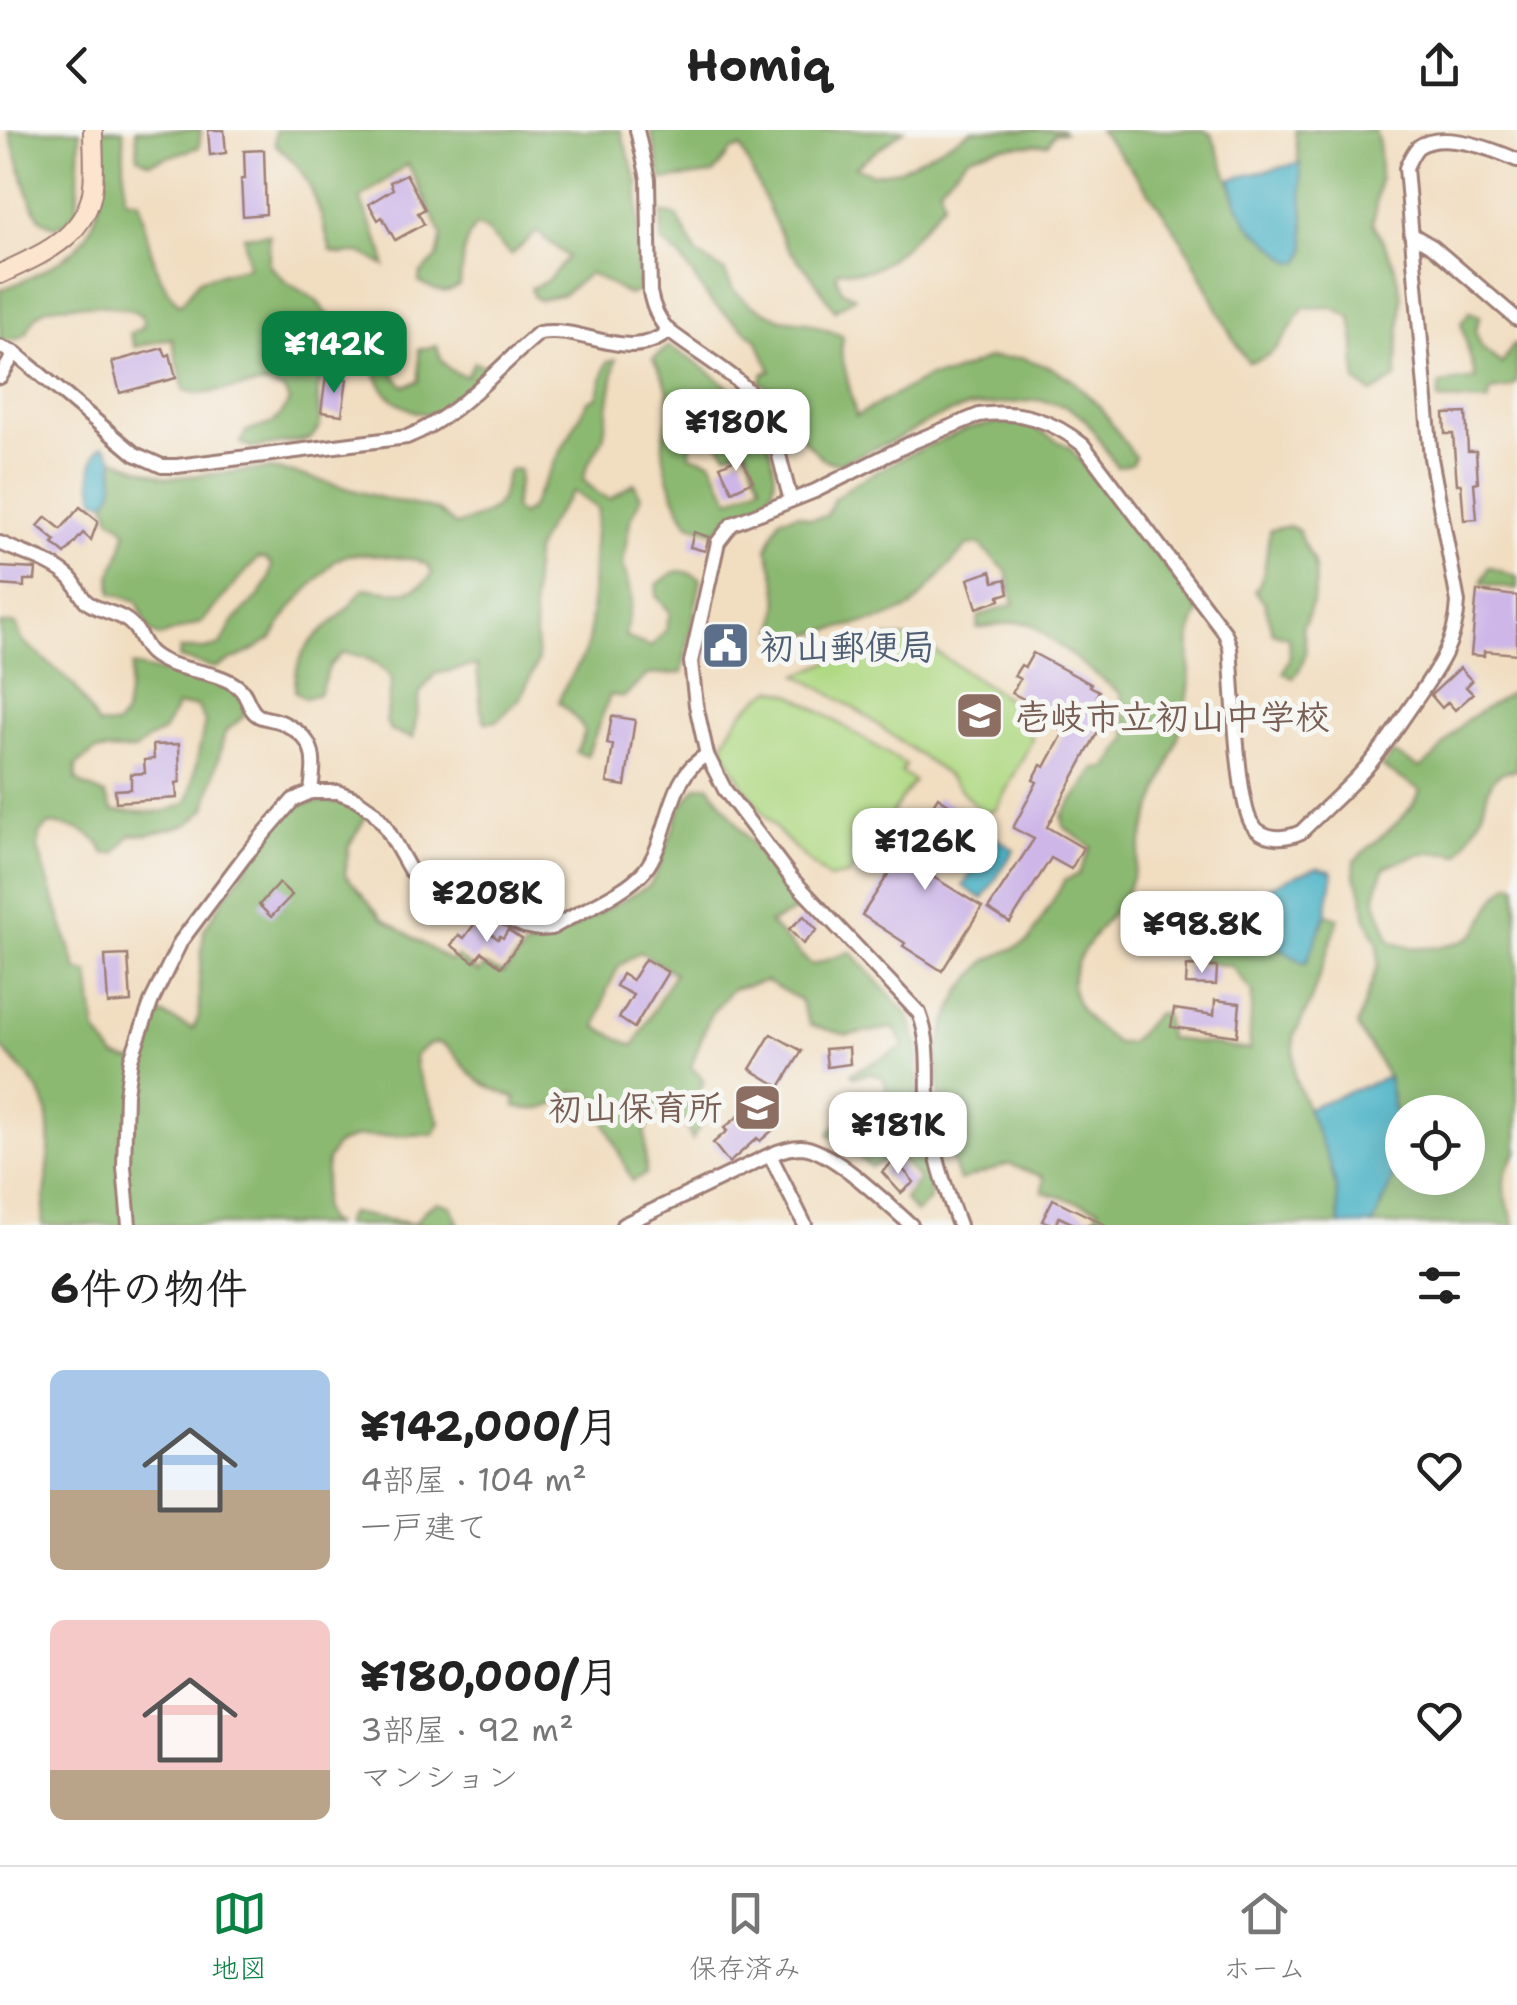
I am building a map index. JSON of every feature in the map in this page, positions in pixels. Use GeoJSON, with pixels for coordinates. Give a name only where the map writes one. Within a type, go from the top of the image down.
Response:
{"type":"FeatureCollection","features":[{"type":"Feature","properties":{"kind":"main road"},"geometry":{"type":"LineString","coordinates":[[0,274],[57,245],[80,222],[93,189],[93,130]]}},
{"type":"Feature","properties":{"kind":"street"},"geometry":{"type":"LineString","coordinates":[[637,130],[648,180],[653,308],[669,332],[752,393],[768,422],[791,500]]}},
{"type":"Feature","properties":{"kind":"street"},"geometry":{"type":"LineString","coordinates":[[959,1225],[932,1144],[926,1031],[919,1012],[792,879],[725,790],[707,755],[691,662],[718,542],[732,524],[815,491],[914,442],[979,416],[1034,418],[1061,428],[1084,445],[1225,632],[1230,647],[1241,776],[1252,825],[1269,836],[1290,837],[1302,832],[1380,751],[1454,636],[1458,602],[1432,458],[1406,168],[1419,137],[1450,136],[1517,160]]}},
{"type":"Feature","properties":{"kind":"street"},"geometry":{"type":"LineString","coordinates":[[1411,234],[1434,248],[1517,320]]}},
{"type":"Feature","properties":{"kind":"street"},"geometry":{"type":"LineString","coordinates":[[0,347],[16,353],[135,454],[162,466],[177,466],[407,437],[463,404],[540,333],[568,332],[614,345],[636,345],[658,341],[669,332]]}},
{"type":"Feature","properties":{"kind":"street"},"geometry":{"type":"LineString","coordinates":[[0,378],[16,353]]}},
{"type":"Feature","properties":{"kind":"street"},"geometry":{"type":"LineString","coordinates":[[0,543],[65,573],[90,604],[123,617],[136,628],[151,653],[240,687],[261,718],[270,718],[299,732],[310,744],[315,759],[310,792]]}},
{"type":"Feature","properties":{"kind":"street"},"geometry":{"type":"LineString","coordinates":[[129,1225],[124,1167],[126,1094],[131,1059],[152,1000],[181,942],[245,856],[294,800],[310,792],[338,792],[356,799],[384,824],[410,870],[424,884],[540,930],[552,928],[643,872],[688,772],[707,755]]}},
{"type":"Feature","properties":{"kind":"street"},"geometry":{"type":"LineString","coordinates":[[623,1225],[770,1155],[801,1147],[829,1157],[911,1225]]}},
{"type":"Feature","properties":{"kind":"street"},"geometry":{"type":"LineString","coordinates":[[770,1155],[804,1225]]}},
{"type":"Feature","properties":{"kind":"green space"},"geometry":{"type":"Polygon","coordinates":[[[9,130],[80,130],[77,209],[69,221],[56,227],[37,213],[9,130]]]}},
{"type":"Feature","properties":{"kind":"green space"},"geometry":{"type":"Polygon","coordinates":[[[102,130],[123,130],[125,199],[139,201],[158,270],[180,305],[200,279],[248,267],[244,236],[269,234],[269,265],[285,281],[316,300],[331,318],[341,352],[318,386],[320,427],[310,439],[253,448],[241,443],[246,431],[267,425],[281,415],[289,401],[284,390],[266,384],[199,394],[184,390],[172,338],[135,347],[130,333],[143,328],[143,320],[132,311],[92,305],[52,307],[39,314],[26,334],[0,341],[0,290],[65,257],[90,229],[100,200],[102,130]]]}},
{"type":"Feature","properties":{"kind":"green space"},"geometry":{"type":"Polygon","coordinates":[[[136,130],[201,130],[199,147],[149,163],[138,157],[136,130]]]}},
{"type":"Feature","properties":{"kind":"green space"},"geometry":{"type":"Polygon","coordinates":[[[275,130],[620,130],[638,183],[638,291],[629,295],[589,273],[564,294],[538,300],[531,288],[547,281],[568,257],[537,232],[511,255],[476,226],[465,247],[460,285],[445,291],[419,282],[420,274],[437,258],[442,235],[408,164],[360,199],[383,252],[385,266],[362,254],[331,251],[310,186],[296,164],[275,144],[275,130]]]}},
{"type":"Feature","properties":{"kind":"green space"},"geometry":{"type":"Polygon","coordinates":[[[653,130],[904,130],[855,167],[872,174],[899,170],[973,130],[1064,132],[1054,134],[1048,144],[999,147],[969,156],[940,186],[943,203],[896,254],[873,269],[838,270],[836,276],[842,291],[855,297],[835,310],[786,246],[741,148],[731,151],[713,174],[662,180],[653,130]]]}},
{"type":"Feature","properties":{"kind":"green space"},"geometry":{"type":"Polygon","coordinates":[[[1099,130],[1204,130],[1212,135],[1250,226],[1285,258],[1306,231],[1295,130],[1375,130],[1380,177],[1373,222],[1394,264],[1402,297],[1396,378],[1372,393],[1356,382],[1351,317],[1331,307],[1304,308],[1275,350],[1248,362],[1178,235],[1099,130]]]}},
{"type":"Feature","properties":{"kind":"green space"},"geometry":{"type":"Polygon","coordinates":[[[662,213],[677,216],[697,254],[724,271],[734,291],[751,305],[781,319],[806,322],[843,336],[841,352],[856,416],[928,377],[948,375],[989,358],[1023,358],[1072,380],[1100,407],[1135,457],[1131,464],[1117,467],[1085,419],[1068,407],[1041,400],[967,407],[837,464],[823,459],[794,430],[787,400],[760,382],[764,373],[771,371],[757,340],[711,302],[680,257],[661,241],[662,213]]]}},
{"type":"Feature","properties":{"kind":"green space"},"geometry":{"type":"Polygon","coordinates":[[[1469,312],[1480,316],[1475,331],[1482,348],[1502,364],[1517,345],[1517,383],[1491,391],[1488,402],[1438,400],[1440,384],[1476,379],[1461,323],[1469,312]]]}},
{"type":"Feature","properties":{"kind":"green space"},"geometry":{"type":"Polygon","coordinates":[[[386,344],[396,377],[404,386],[419,381],[419,349],[437,346],[446,366],[460,375],[466,376],[474,362],[489,368],[449,407],[435,414],[418,413],[393,399],[377,377],[370,347],[386,344]]]}},
{"type":"Feature","properties":{"kind":"green space"},"geometry":{"type":"Polygon","coordinates":[[[669,346],[704,368],[749,408],[768,442],[775,474],[771,492],[763,502],[733,516],[715,532],[689,524],[671,488],[663,446],[668,391],[653,359],[669,346]],[[708,429],[691,432],[690,455],[711,461],[730,500],[761,484],[745,447],[727,453],[708,429]]]}},
{"type":"Feature","properties":{"kind":"green space"},"geometry":{"type":"Polygon","coordinates":[[[616,359],[603,439],[583,480],[610,499],[634,483],[641,497],[630,521],[623,564],[632,599],[625,637],[651,647],[666,630],[670,612],[656,596],[657,585],[678,572],[701,579],[682,673],[647,675],[624,697],[610,695],[587,756],[576,752],[585,732],[559,702],[587,647],[591,621],[598,509],[573,491],[547,527],[535,552],[533,605],[538,661],[521,697],[497,721],[485,722],[477,665],[435,674],[420,693],[413,738],[390,731],[386,721],[392,679],[364,658],[343,653],[330,665],[319,694],[305,698],[295,691],[298,664],[315,638],[364,588],[401,592],[425,582],[432,574],[428,565],[417,560],[367,554],[336,560],[288,612],[272,638],[215,668],[179,658],[180,649],[221,645],[233,622],[260,595],[269,579],[272,565],[265,559],[258,558],[202,622],[160,637],[149,631],[137,601],[112,593],[111,574],[126,531],[110,518],[106,502],[114,485],[114,459],[167,478],[270,469],[294,473],[437,510],[455,525],[491,511],[501,498],[509,470],[519,469],[514,509],[521,515],[529,510],[588,401],[597,397],[607,362],[616,359]]]}},
{"type":"Feature","properties":{"kind":"green space"},"geometry":{"type":"Polygon","coordinates":[[[1004,422],[1028,425],[1069,447],[1181,583],[1199,613],[1192,630],[1189,688],[1177,741],[1129,886],[1074,971],[1076,1002],[1087,1018],[1116,1043],[1129,1043],[1157,1013],[1165,1014],[1168,1038],[1249,1050],[1252,992],[1231,966],[1189,960],[1197,943],[1219,925],[1245,913],[1262,938],[1305,964],[1326,914],[1339,918],[1310,1003],[1294,1036],[1294,1076],[1330,1164],[1340,1225],[1091,1225],[1099,1208],[1043,1192],[1044,1177],[1009,1164],[959,1181],[944,1137],[939,1085],[938,1052],[946,1023],[960,992],[986,961],[1029,941],[1065,880],[1078,875],[1091,847],[1064,827],[1062,816],[1096,769],[1107,768],[1128,738],[1121,694],[1031,624],[1017,622],[977,628],[979,616],[1014,604],[1007,572],[979,544],[967,546],[912,607],[884,619],[784,639],[774,638],[778,592],[767,548],[780,518],[799,514],[811,519],[826,516],[835,498],[855,483],[969,428],[1004,422]]]}},
{"type":"Feature","properties":{"kind":"green space"},"geometry":{"type":"Polygon","coordinates":[[[1289,526],[1299,530],[1316,577],[1312,604],[1302,627],[1305,654],[1293,678],[1283,673],[1290,658],[1288,637],[1272,632],[1265,603],[1255,591],[1264,570],[1270,530],[1289,526]]]}},
{"type":"Feature","properties":{"kind":"green space"},"geometry":{"type":"Polygon","coordinates":[[[1489,567],[1517,577],[1517,590],[1481,583],[1489,567]]]}},
{"type":"Feature","properties":{"kind":"green space"},"geometry":{"type":"Polygon","coordinates":[[[0,624],[16,624],[22,640],[74,685],[98,725],[116,726],[125,715],[132,666],[222,685],[238,692],[243,706],[244,716],[225,732],[206,808],[189,824],[130,835],[116,853],[105,854],[95,840],[75,828],[50,824],[40,833],[38,849],[77,970],[89,974],[96,1032],[115,1057],[139,1063],[157,1012],[193,1029],[199,1016],[204,930],[286,813],[303,804],[326,801],[356,806],[366,817],[349,845],[345,874],[382,918],[450,961],[456,956],[479,973],[484,966],[503,973],[528,945],[552,939],[650,885],[681,807],[697,787],[709,785],[797,911],[769,923],[811,965],[851,952],[909,1016],[918,1048],[916,1138],[930,1172],[930,1200],[916,1213],[904,1199],[919,1179],[896,1155],[871,1167],[829,1134],[836,1125],[868,1133],[877,1120],[887,1092],[883,1077],[870,1073],[855,1077],[851,1073],[905,1047],[894,1028],[847,1035],[810,1025],[800,1000],[766,981],[732,989],[710,1015],[691,1067],[704,1080],[698,1096],[700,1126],[692,1140],[674,1098],[662,1101],[645,1132],[646,1174],[632,1181],[592,1095],[573,1091],[547,1108],[515,1106],[516,1098],[478,1080],[442,1044],[425,1047],[415,1056],[416,1068],[440,1122],[434,1134],[355,1137],[336,1145],[327,1161],[322,1208],[327,1221],[335,1225],[42,1225],[48,1116],[31,1080],[0,1046],[0,624]],[[177,706],[163,732],[136,750],[95,751],[76,766],[76,779],[105,795],[113,811],[153,812],[182,805],[189,799],[205,722],[197,706],[177,706]],[[640,952],[619,966],[607,990],[597,1027],[634,1046],[674,973],[640,952]]]}},
{"type":"Feature","properties":{"kind":"green space"},"geometry":{"type":"Polygon","coordinates":[[[888,637],[916,639],[1025,710],[1032,740],[996,810],[982,813],[948,776],[860,712],[798,675],[888,637]]]}},
{"type":"Feature","properties":{"kind":"green space"},"geometry":{"type":"Polygon","coordinates":[[[773,689],[795,696],[906,765],[901,772],[914,781],[849,875],[829,879],[797,850],[755,803],[723,747],[742,714],[773,689]]]}},
{"type":"Feature","properties":{"kind":"green space"},"geometry":{"type":"Polygon","coordinates":[[[1517,689],[1517,770],[1494,779],[1480,818],[1459,855],[1430,853],[1385,867],[1376,899],[1389,940],[1407,947],[1431,948],[1455,944],[1473,935],[1498,895],[1510,884],[1517,885],[1517,1152],[1504,1179],[1515,1225],[1371,1225],[1386,1195],[1485,1195],[1485,1095],[1391,1095],[1386,1074],[1357,1026],[1378,964],[1378,944],[1365,916],[1354,861],[1402,818],[1420,790],[1382,767],[1393,753],[1420,768],[1465,721],[1517,689]]]}},
{"type":"Feature","properties":{"kind":"green space"},"geometry":{"type":"Polygon","coordinates":[[[437,1202],[451,1206],[459,1225],[343,1225],[349,1213],[414,1224],[437,1202]]]}},
{"type":"Feature","properties":{"kind":"water"},"geometry":{"type":"Polygon","coordinates":[[[1300,163],[1306,250],[1301,261],[1292,262],[1250,226],[1230,179],[1300,163]]]}},
{"type":"Feature","properties":{"kind":"water"},"geometry":{"type":"Polygon","coordinates":[[[102,446],[114,459],[114,485],[106,502],[96,499],[92,478],[92,464],[102,446]]]}},
{"type":"Feature","properties":{"kind":"water"},"geometry":{"type":"Polygon","coordinates":[[[995,837],[1014,850],[983,899],[963,886],[995,837]]]}},
{"type":"Feature","properties":{"kind":"water"},"geometry":{"type":"Polygon","coordinates":[[[1317,867],[1333,873],[1326,914],[1306,964],[1262,938],[1245,913],[1264,890],[1317,867]]]}},
{"type":"Feature","properties":{"kind":"water"},"geometry":{"type":"Polygon","coordinates":[[[1388,1077],[1391,1095],[1385,1095],[1386,1195],[1373,1224],[1340,1225],[1330,1164],[1307,1108],[1388,1077]]]}},
{"type":"Feature","properties":{"kind":"building"},"geometry":{"type":"Polygon","coordinates":[[[208,130],[224,130],[226,153],[210,155],[208,130]]]}},
{"type":"Feature","properties":{"kind":"building"},"geometry":{"type":"Polygon","coordinates":[[[264,150],[266,214],[243,216],[244,151],[264,150]]]}},
{"type":"Feature","properties":{"kind":"building"},"geometry":{"type":"Polygon","coordinates":[[[406,174],[425,209],[418,213],[424,224],[395,240],[369,204],[393,189],[390,182],[406,174]]]}},
{"type":"Feature","properties":{"kind":"building"},"geometry":{"type":"Polygon","coordinates":[[[163,348],[166,356],[170,354],[176,378],[120,393],[112,362],[163,348]]]}},
{"type":"Feature","properties":{"kind":"building"},"geometry":{"type":"Polygon","coordinates":[[[326,376],[347,379],[342,415],[321,412],[326,376]]]}},
{"type":"Feature","properties":{"kind":"building"},"geometry":{"type":"Polygon","coordinates":[[[1466,413],[1468,451],[1476,451],[1478,482],[1474,483],[1477,519],[1464,520],[1453,434],[1445,434],[1444,414],[1466,413]]]}},
{"type":"Feature","properties":{"kind":"building"},"geometry":{"type":"Polygon","coordinates":[[[741,456],[753,481],[732,491],[720,466],[741,456]]]}},
{"type":"Feature","properties":{"kind":"building"},"geometry":{"type":"Polygon","coordinates":[[[80,507],[98,521],[91,540],[83,533],[65,554],[38,526],[46,517],[61,529],[80,507]]]}},
{"type":"Feature","properties":{"kind":"building"},"geometry":{"type":"Polygon","coordinates":[[[694,532],[709,537],[705,551],[690,547],[694,532]]]}},
{"type":"Feature","properties":{"kind":"building"},"geometry":{"type":"Polygon","coordinates":[[[0,567],[36,569],[35,580],[24,580],[24,587],[0,585],[0,567]]]}},
{"type":"Feature","properties":{"kind":"building"},"geometry":{"type":"Polygon","coordinates":[[[991,571],[994,582],[1006,579],[1009,593],[977,608],[968,579],[991,571]]]}},
{"type":"Feature","properties":{"kind":"building"},"geometry":{"type":"Polygon","coordinates":[[[1477,591],[1517,596],[1517,654],[1484,651],[1484,656],[1471,655],[1477,591]]]}},
{"type":"Feature","properties":{"kind":"building"},"geometry":{"type":"Polygon","coordinates":[[[715,632],[740,638],[733,665],[708,659],[715,632]]]}},
{"type":"Feature","properties":{"kind":"building"},"geometry":{"type":"Polygon","coordinates":[[[1033,653],[1091,684],[1099,691],[1097,695],[1108,701],[1100,718],[1104,720],[1047,827],[1083,848],[1071,869],[1051,858],[1010,923],[988,909],[1034,839],[1013,828],[1037,782],[1033,780],[1041,765],[1045,767],[1064,732],[1038,718],[1043,709],[1012,693],[1020,679],[1014,676],[1033,653]]]}},
{"type":"Feature","properties":{"kind":"building"},"geometry":{"type":"Polygon","coordinates":[[[1460,668],[1472,681],[1466,687],[1473,694],[1455,710],[1448,702],[1442,708],[1431,695],[1460,668]]]}},
{"type":"Feature","properties":{"kind":"building"},"geometry":{"type":"Polygon","coordinates":[[[612,716],[635,720],[625,786],[607,783],[613,745],[607,744],[612,716]]]}},
{"type":"Feature","properties":{"kind":"building"},"geometry":{"type":"Polygon","coordinates":[[[179,744],[177,798],[116,802],[115,790],[131,789],[131,774],[145,773],[144,760],[154,759],[153,745],[179,744]]]}},
{"type":"Feature","properties":{"kind":"building"},"geometry":{"type":"Polygon","coordinates":[[[938,797],[965,815],[958,826],[964,830],[953,848],[946,844],[927,873],[982,907],[942,971],[862,915],[938,797]]]}},
{"type":"Feature","properties":{"kind":"building"},"geometry":{"type":"Polygon","coordinates":[[[279,883],[292,895],[271,917],[259,905],[279,883]]]}},
{"type":"Feature","properties":{"kind":"building"},"geometry":{"type":"Polygon","coordinates":[[[804,916],[817,930],[803,944],[789,929],[804,916]]]}},
{"type":"Feature","properties":{"kind":"building"},"geometry":{"type":"Polygon","coordinates":[[[476,922],[498,939],[508,930],[522,939],[501,967],[482,952],[474,962],[451,945],[459,935],[464,938],[476,922]]]}},
{"type":"Feature","properties":{"kind":"building"},"geometry":{"type":"Polygon","coordinates":[[[128,955],[131,1002],[108,1004],[105,956],[128,955]]]}},
{"type":"Feature","properties":{"kind":"building"},"geometry":{"type":"Polygon","coordinates":[[[645,959],[668,972],[634,1028],[619,1018],[633,995],[616,986],[622,974],[632,980],[645,959]]]}},
{"type":"Feature","properties":{"kind":"building"},"geometry":{"type":"Polygon","coordinates":[[[1187,966],[1217,967],[1216,985],[1186,984],[1187,966]]]}},
{"type":"Feature","properties":{"kind":"building"},"geometry":{"type":"Polygon","coordinates":[[[1215,1000],[1240,1003],[1237,1036],[1171,1027],[1174,1009],[1214,1015],[1215,1000]]]}},
{"type":"Feature","properties":{"kind":"building"},"geometry":{"type":"Polygon","coordinates":[[[771,1034],[802,1051],[780,1087],[750,1069],[771,1034]]]}},
{"type":"Feature","properties":{"kind":"building"},"geometry":{"type":"Polygon","coordinates":[[[849,1047],[850,1064],[827,1067],[825,1049],[849,1047]]]}},
{"type":"Feature","properties":{"kind":"building"},"geometry":{"type":"Polygon","coordinates":[[[754,1103],[775,1128],[729,1163],[713,1143],[727,1131],[724,1128],[754,1103]]]}},
{"type":"Feature","properties":{"kind":"building"},"geometry":{"type":"Polygon","coordinates":[[[895,1160],[914,1182],[901,1193],[882,1172],[895,1160]]]}},
{"type":"Feature","properties":{"kind":"building"},"geometry":{"type":"Polygon","coordinates":[[[1053,1199],[1106,1225],[1076,1225],[1059,1217],[1055,1225],[1042,1221],[1053,1199]]]}},
{"type":"Feature","properties":{"kind":"place","name":"初山郵便局"},"geometry":{"type":"Point","coordinates":[725,646]}},
{"type":"Feature","properties":{"kind":"place","name":"壱岐市立初山中学校"},"geometry":{"type":"Point","coordinates":[980,716]}},
{"type":"Feature","properties":{"kind":"place","name":"初山保育所"},"geometry":{"type":"Point","coordinates":[758,1107]}}]}
